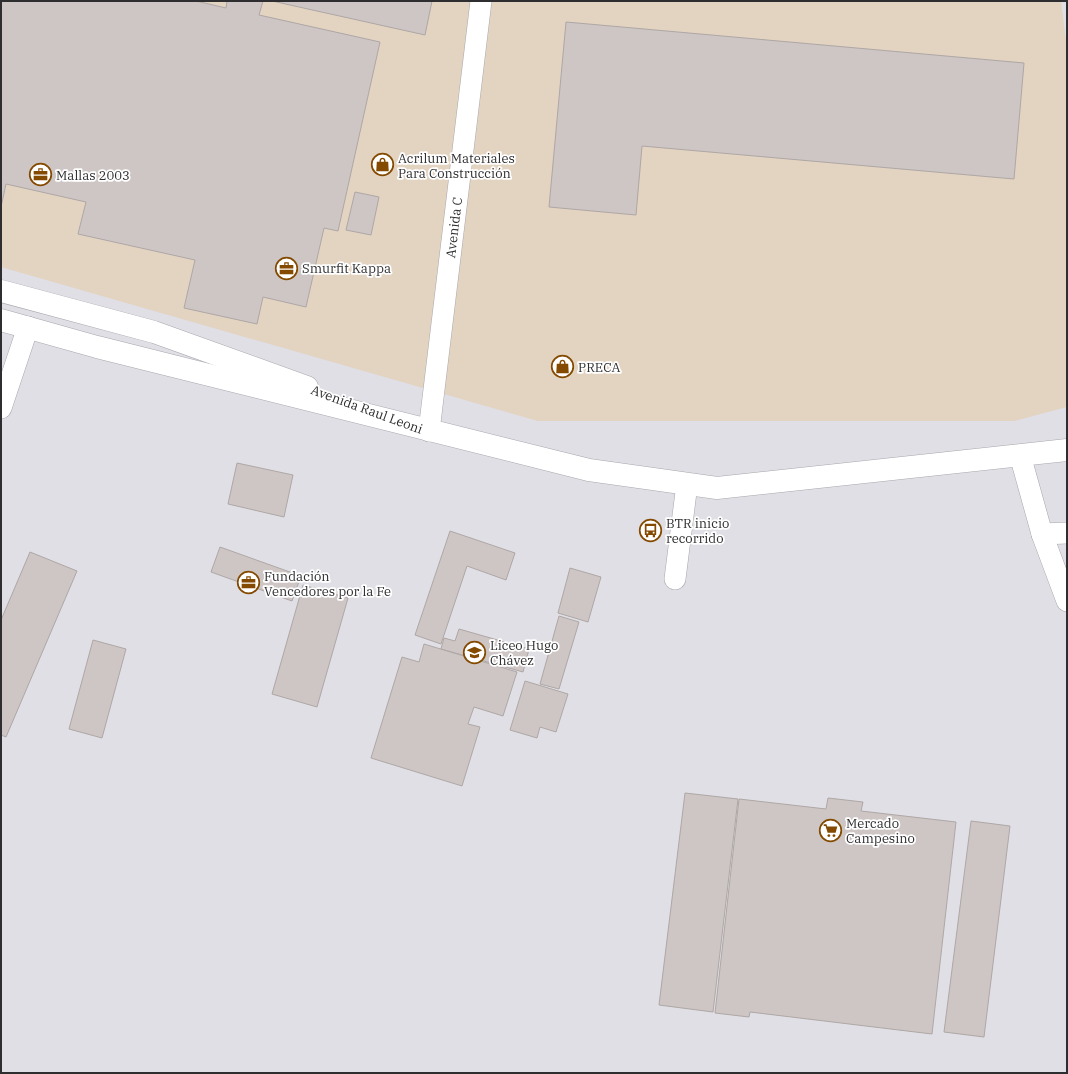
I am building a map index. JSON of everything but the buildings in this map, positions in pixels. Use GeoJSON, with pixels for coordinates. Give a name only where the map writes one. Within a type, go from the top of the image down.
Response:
{"type":"FeatureCollection","features":[{"type":"Feature","properties":{"kind":"main road","name":"Avenida Raul Leoni"},"geometry":{"type":"LineString","coordinates":[[1,291],[154,332],[429,431]]}},
{"type":"Feature","properties":{"kind":"main road","name":"Avenida Raul Leoni"},"geometry":{"type":"LineString","coordinates":[[1,320],[97,347],[429,431]]}},
{"type":"Feature","properties":{"kind":"main road"},"geometry":{"type":"LineString","coordinates":[[429,431],[589,470],[717,488],[1067,450]]}},
{"type":"Feature","properties":{"kind":"street","name":"Avenida C"},"geometry":{"type":"LineString","coordinates":[[429,431],[481,1]]}},
{"type":"Feature","properties":{"kind":"street"},"geometry":{"type":"LineString","coordinates":[[1,408],[28,327]]}},
{"type":"Feature","properties":{"kind":"street"},"geometry":{"type":"LineString","coordinates":[[1020,455],[1042,534],[1067,601]]}},
{"type":"Feature","properties":{"kind":"street"},"geometry":{"type":"LineString","coordinates":[[675,579],[687,484]]}},
{"type":"Feature","properties":{"kind":"street"},"geometry":{"type":"LineString","coordinates":[[1042,534],[1067,533]]}},
{"type":"Feature","properties":{"kind":"shaded area"},"geometry":{"type":"Polygon","coordinates":[[[1,1],[1061,1],[1067,48],[1067,407],[1014,421],[538,421],[1,267],[1,1]]]}},
{"type":"Feature","properties":{"kind":"place","name":"Acrilum Materiales Para Construcción"},"geometry":{"type":"Point","coordinates":[383,165]}},
{"type":"Feature","properties":{"kind":"place","name":"Mallas 2003"},"geometry":{"type":"Point","coordinates":[40,175]}},
{"type":"Feature","properties":{"kind":"place","name":"Smurfit Kappa"},"geometry":{"type":"Point","coordinates":[287,268]}},
{"type":"Feature","properties":{"kind":"place","name":"PRECA"},"geometry":{"type":"Point","coordinates":[562,367]}},
{"type":"Feature","properties":{"kind":"place","name":"BTR inicio recorrido"},"geometry":{"type":"Point","coordinates":[651,530]}},
{"type":"Feature","properties":{"kind":"place","name":"Fundación Vencedores por la Fe"},"geometry":{"type":"Point","coordinates":[248,583]}},
{"type":"Feature","properties":{"kind":"place","name":"Liceo Hugo Chávez"},"geometry":{"type":"Point","coordinates":[474,652]}},
{"type":"Feature","properties":{"kind":"place","name":"Mercado Campesino"},"geometry":{"type":"Point","coordinates":[831,830]}}]}
